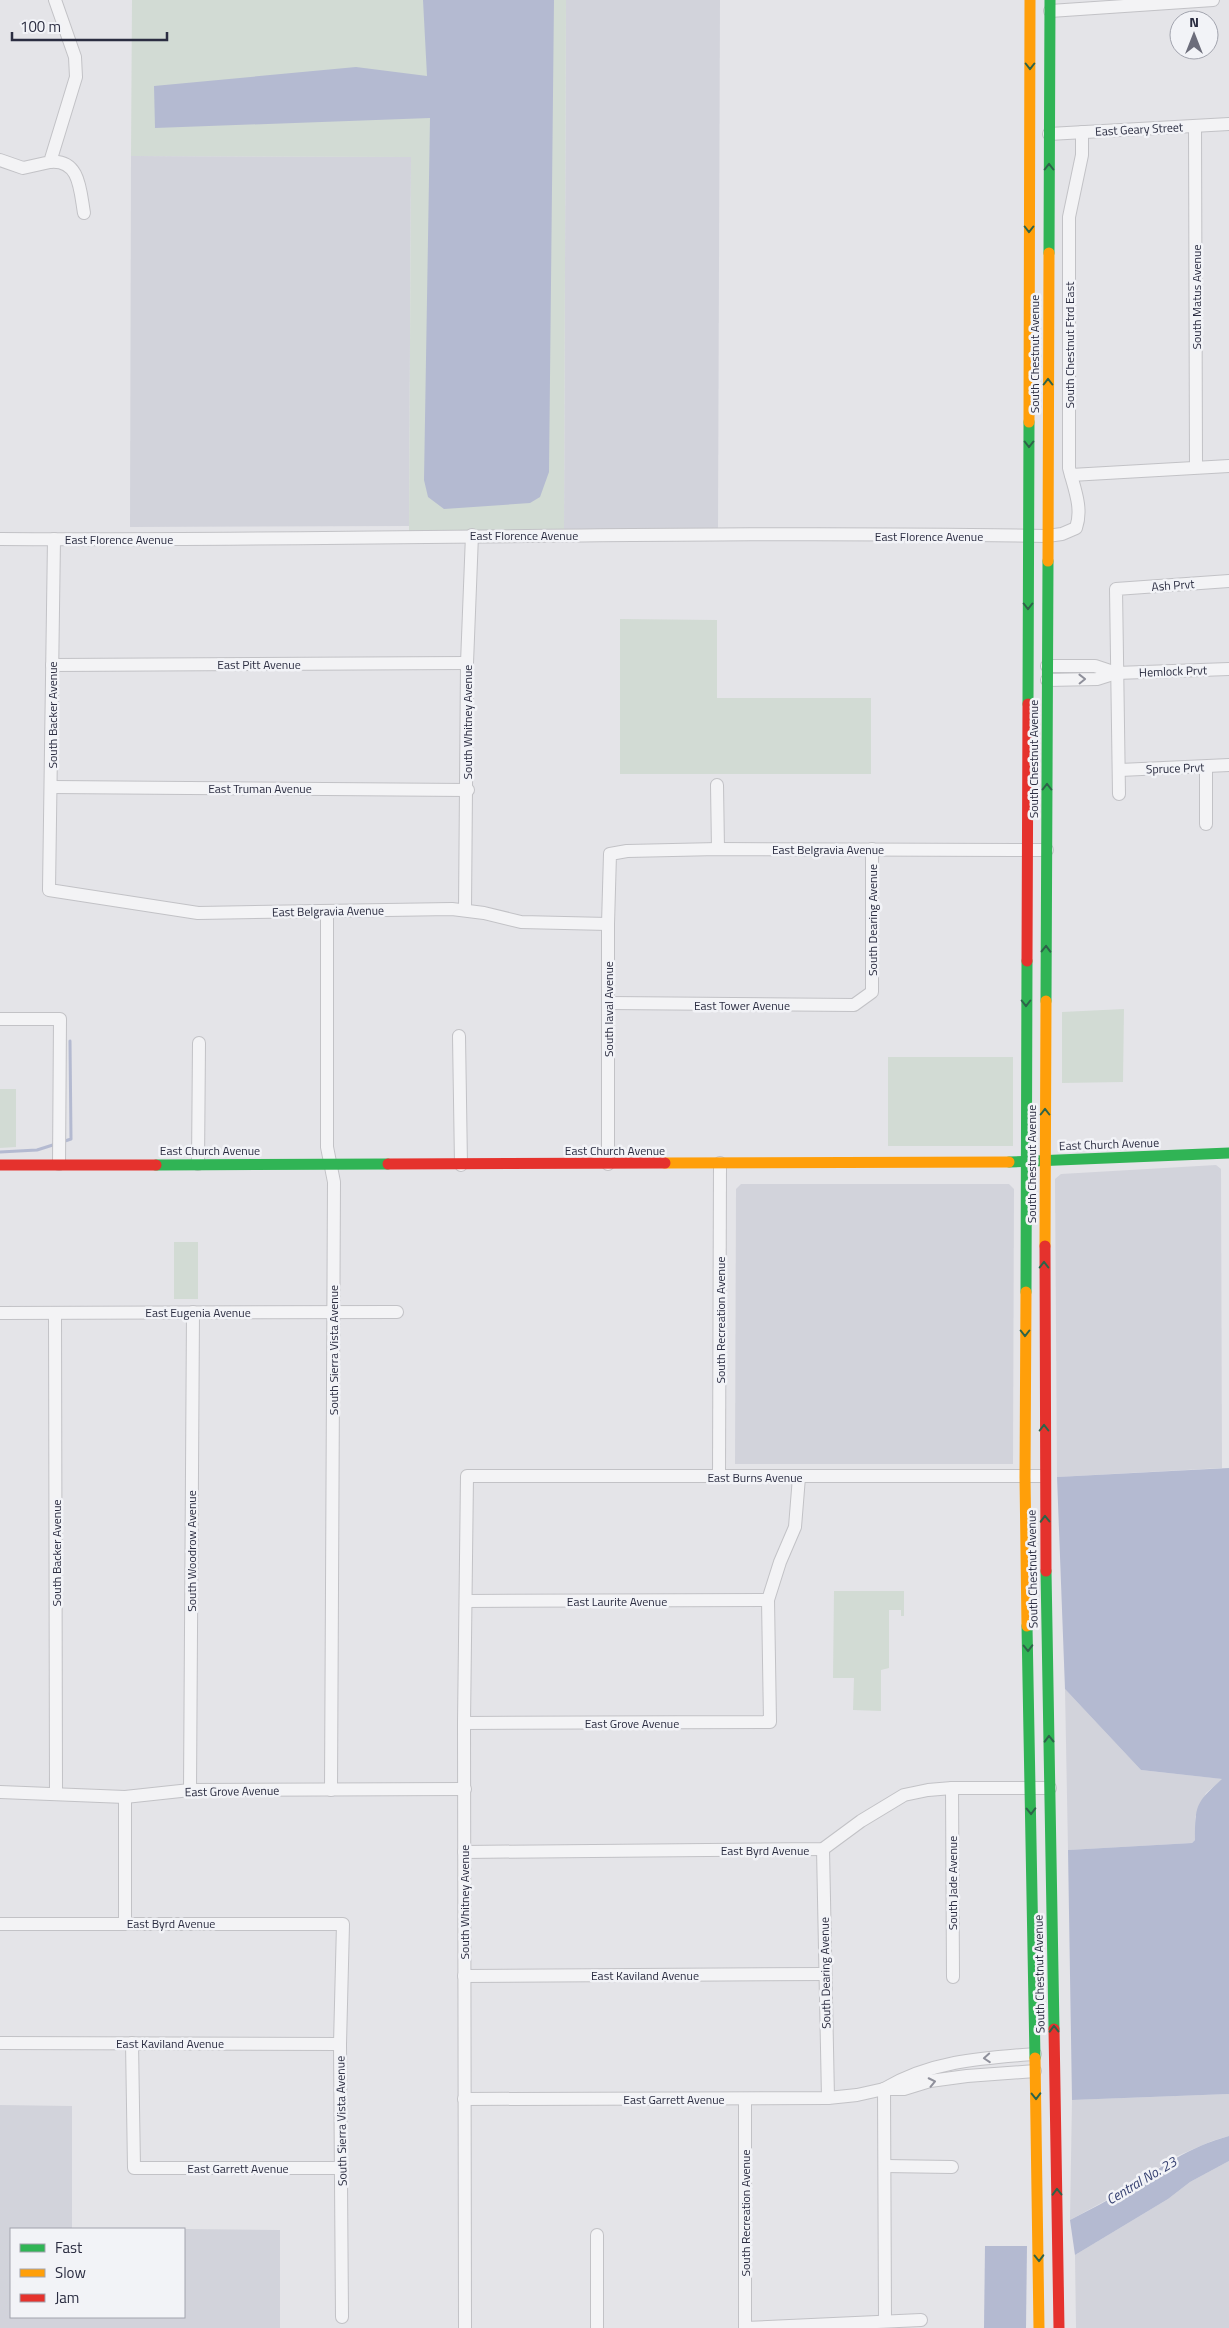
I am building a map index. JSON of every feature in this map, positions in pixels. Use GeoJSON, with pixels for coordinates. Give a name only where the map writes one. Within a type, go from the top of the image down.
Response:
{"type":"FeatureCollection","features":[{"type":"Feature","properties":{"kind":"main road","name":"South Chestnut Avenue"},"geometry":{"type":"LineString","coordinates":[[1030,0],[1025,1477],[1040,2328]]}},
{"type":"Feature","properties":{"kind":"main road","name":"South Chestnut Avenue"},"geometry":{"type":"LineString","coordinates":[[1050,6],[1044,1476],[1059,2328]]}},
{"type":"Feature","properties":{"kind":"main road"},"geometry":{"type":"LineString","coordinates":[[1030,24],[1036,30],[1040,41],[1039,118],[1043,127],[1050,134]]}},
{"type":"Feature","properties":{"kind":"main road","name":"East Church Avenue"},"geometry":{"type":"LineString","coordinates":[[0,1165],[1026,1162],[1229,1154]]}},
{"type":"Feature","properties":{"kind":"street"},"geometry":{"type":"LineString","coordinates":[[50,162],[76,77],[75,57],[55,0]]}},
{"type":"Feature","properties":{"kind":"street"},"geometry":{"type":"LineString","coordinates":[[1050,6],[1213,0]]}},
{"type":"Feature","properties":{"kind":"street","name":"East Geary Street"},"geometry":{"type":"LineString","coordinates":[[1050,134],[1229,124]]}},
{"type":"Feature","properties":{"kind":"street","name":"South Matus Avenue"},"geometry":{"type":"LineString","coordinates":[[1195,126],[1196,468]]}},
{"type":"Feature","properties":{"kind":"street","name":"South Chestnut Ftrd East"},"geometry":{"type":"LineString","coordinates":[[1047,536],[1062,534],[1076,528],[1079,518],[1079,506],[1071,475],[1069,217],[1071,198],[1082,155],[1082,132]]}},
{"type":"Feature","properties":{"kind":"street"},"geometry":{"type":"LineString","coordinates":[[0,160],[23,168],[61,160],[68,164],[79,186],[84,213]]}},
{"type":"Feature","properties":{"kind":"street"},"geometry":{"type":"LineString","coordinates":[[1071,475],[1229,466]]}},
{"type":"Feature","properties":{"kind":"street","name":"East Florence Avenue"},"geometry":{"type":"LineString","coordinates":[[0,539],[330,538],[472,535],[1047,536]]}},
{"type":"Feature","properties":{"kind":"street","name":"South Whitney Avenue"},"geometry":{"type":"LineString","coordinates":[[465,910],[468,790],[467,663],[472,535]]}},
{"type":"Feature","properties":{"kind":"street","name":"South Backer Avenue"},"geometry":{"type":"LineString","coordinates":[[49,890],[52,787],[54,540]]}},
{"type":"Feature","properties":{"kind":"street","name":"Ash Prvt"},"geometry":{"type":"LineString","coordinates":[[1116,673],[1116,589],[1229,581]]}},
{"type":"Feature","properties":{"kind":"street","name":"East Pitt Avenue"},"geometry":{"type":"LineString","coordinates":[[52,665],[467,663]]}},
{"type":"Feature","properties":{"kind":"street","name":"Hemlock Prvt"},"geometry":{"type":"LineString","coordinates":[[1047,666],[1095,666],[1116,673]]}},
{"type":"Feature","properties":{"kind":"street","name":"Hemlock Prvt"},"geometry":{"type":"LineString","coordinates":[[1046,680],[1097,679],[1116,673],[1229,669]]}},
{"type":"Feature","properties":{"kind":"street"},"geometry":{"type":"LineString","coordinates":[[1116,673],[1120,770],[1119,794]]}},
{"type":"Feature","properties":{"kind":"street","name":"Spruce Prvt"},"geometry":{"type":"LineString","coordinates":[[1120,770],[1229,765]]}},
{"type":"Feature","properties":{"kind":"street"},"geometry":{"type":"LineString","coordinates":[[1206,767],[1206,824]]}},
{"type":"Feature","properties":{"kind":"street"},"geometry":{"type":"LineString","coordinates":[[717,785],[718,849]]}},
{"type":"Feature","properties":{"kind":"street","name":"East Truman Avenue"},"geometry":{"type":"LineString","coordinates":[[52,787],[468,790]]}},
{"type":"Feature","properties":{"kind":"street","name":"East Belgravia Avenue"},"geometry":{"type":"LineString","coordinates":[[610,854],[628,850],[718,849],[1047,850]]}},
{"type":"Feature","properties":{"kind":"street","name":"South Dearing Avenue"},"geometry":{"type":"LineString","coordinates":[[872,849],[872,992]]}},
{"type":"Feature","properties":{"kind":"street","name":"South laval Avenue"},"geometry":{"type":"LineString","coordinates":[[608,1164],[608,924],[610,854]]}},
{"type":"Feature","properties":{"kind":"street","name":"East Belgravia Avenue"},"geometry":{"type":"LineString","coordinates":[[49,890],[198,913],[452,908],[521,922],[608,924]]}},
{"type":"Feature","properties":{"kind":"street","name":"South Sierra Vista Avenue"},"geometry":{"type":"LineString","coordinates":[[327,911],[327,1147],[334,1182],[331,1790]]}},
{"type":"Feature","properties":{"kind":"street","name":"East Tower Avenue"},"geometry":{"type":"LineString","coordinates":[[609,1003],[854,1005],[872,992]]}},
{"type":"Feature","properties":{"kind":"street"},"geometry":{"type":"LineString","coordinates":[[0,1018],[60,1019],[59,1164]]}},
{"type":"Feature","properties":{"kind":"street"},"geometry":{"type":"LineString","coordinates":[[459,1036],[461,1165]]}},
{"type":"Feature","properties":{"kind":"street"},"geometry":{"type":"LineString","coordinates":[[198,1164],[199,1043]]}},
{"type":"Feature","properties":{"kind":"street","name":"South Recreation Avenue"},"geometry":{"type":"LineString","coordinates":[[718,1477],[720,1163]]}},
{"type":"Feature","properties":{"kind":"street","name":"South Woodrow Avenue"},"geometry":{"type":"LineString","coordinates":[[190,1790],[193,1312]]}},
{"type":"Feature","properties":{"kind":"street","name":"East Eugenia Avenue"},"geometry":{"type":"LineString","coordinates":[[0,1313],[397,1312]]}},
{"type":"Feature","properties":{"kind":"street","name":"South Backer Avenue"},"geometry":{"type":"LineString","coordinates":[[56,1313],[56,1793]]}},
{"type":"Feature","properties":{"kind":"street","name":"South Whitney Avenue"},"geometry":{"type":"LineString","coordinates":[[465,2328],[464,1724],[466,1476]]}},
{"type":"Feature","properties":{"kind":"street","name":"East Burns Avenue"},"geometry":{"type":"LineString","coordinates":[[466,1476],[1044,1476]]}},
{"type":"Feature","properties":{"kind":"street"},"geometry":{"type":"LineString","coordinates":[[768,1600],[780,1562],[795,1526],[799,1477]]}},
{"type":"Feature","properties":{"kind":"street","name":"East Grove Avenue"},"geometry":{"type":"LineString","coordinates":[[464,1724],[770,1722],[768,1600]]}},
{"type":"Feature","properties":{"kind":"street","name":"East Laurite Avenue"},"geometry":{"type":"LineString","coordinates":[[466,1601],[768,1600]]}},
{"type":"Feature","properties":{"kind":"street","name":"East Byrd Avenue"},"geometry":{"type":"LineString","coordinates":[[464,1852],[823,1849],[861,1821],[904,1796],[928,1790],[952,1788],[1050,1788]]}},
{"type":"Feature","properties":{"kind":"street","name":"South Jade Avenue"},"geometry":{"type":"LineString","coordinates":[[952,1788],[953,1977]]}},
{"type":"Feature","properties":{"kind":"street","name":"East Grove Avenue"},"geometry":{"type":"LineString","coordinates":[[0,1792],[125,1797],[190,1790],[465,1789]]}},
{"type":"Feature","properties":{"kind":"street"},"geometry":{"type":"LineString","coordinates":[[125,1797],[125,1923]]}},
{"type":"Feature","properties":{"kind":"street","name":"South Dearing Avenue"},"geometry":{"type":"LineString","coordinates":[[823,1849],[828,2098]]}},
{"type":"Feature","properties":{"kind":"street","name":"East Byrd Avenue"},"geometry":{"type":"LineString","coordinates":[[0,1924],[343,1924]]}},
{"type":"Feature","properties":{"kind":"street","name":"South Sierra Vista Avenue"},"geometry":{"type":"LineString","coordinates":[[342,2318],[340,2044],[343,1924]]}},
{"type":"Feature","properties":{"kind":"street","name":"East Kaviland Avenue"},"geometry":{"type":"LineString","coordinates":[[464,1976],[825,1974]]}},
{"type":"Feature","properties":{"kind":"street","name":"East Kaviland Avenue"},"geometry":{"type":"LineString","coordinates":[[0,2043],[340,2044]]}},
{"type":"Feature","properties":{"kind":"street","name":"East Garrett Avenue"},"geometry":{"type":"LineString","coordinates":[[132,2043],[134,2168],[342,2168]]}},
{"type":"Feature","properties":{"kind":"street","name":"East Garrett Avenue"},"geometry":{"type":"LineString","coordinates":[[884,2089],[904,2077],[942,2065],[973,2059],[1035,2054]]}},
{"type":"Feature","properties":{"kind":"street","name":"East Garrett Avenue"},"geometry":{"type":"LineString","coordinates":[[464,2099],[828,2098],[884,2089],[904,2089],[930,2081],[967,2076],[1035,2071]]}},
{"type":"Feature","properties":{"kind":"street"},"geometry":{"type":"LineString","coordinates":[[884,2089],[885,2321]]}},
{"type":"Feature","properties":{"kind":"street","name":"South Recreation Avenue"},"geometry":{"type":"LineString","coordinates":[[745,2099],[745,2328]]}},
{"type":"Feature","properties":{"kind":"street"},"geometry":{"type":"LineString","coordinates":[[885,2166],[952,2167]]}},
{"type":"Feature","properties":{"kind":"street"},"geometry":{"type":"LineString","coordinates":[[597,2235],[598,2328]]}},
{"type":"Feature","properties":{"kind":"street"},"geometry":{"type":"LineString","coordinates":[[745,2328],[921,2320]]}},
{"type":"Feature","properties":{"kind":"shaded area"},"geometry":{"type":"Polygon","coordinates":[[[132,0],[566,0],[564,530],[409,531],[411,157],[131,156],[132,0]]]}},
{"type":"Feature","properties":{"kind":"shaded area"},"geometry":{"type":"Polygon","coordinates":[[[566,0],[720,0],[718,530],[564,530],[566,0]]]}},
{"type":"Feature","properties":{"kind":"shaded area"},"geometry":{"type":"Polygon","coordinates":[[[131,156],[411,157],[409,526],[130,527],[131,156]]]}},
{"type":"Feature","properties":{"kind":"shaded area"},"geometry":{"type":"Polygon","coordinates":[[[620,619],[717,620],[717,698],[871,698],[871,774],[620,774],[620,619]]]}},
{"type":"Feature","properties":{"kind":"shaded area"},"geometry":{"type":"Polygon","coordinates":[[[1124,1009],[1123,1082],[1062,1083],[1062,1012],[1124,1009]]]}},
{"type":"Feature","properties":{"kind":"shaded area"},"geometry":{"type":"Polygon","coordinates":[[[888,1057],[1013,1057],[1013,1146],[888,1146],[888,1057]]]}},
{"type":"Feature","properties":{"kind":"shaded area"},"geometry":{"type":"Polygon","coordinates":[[[0,1089],[16,1089],[16,1147],[0,1148],[0,1089]]]}},
{"type":"Feature","properties":{"kind":"shaded area"},"geometry":{"type":"Polygon","coordinates":[[[1216,1165],[1221,1169],[1222,1468],[1057,1477],[1055,1179],[1061,1174],[1216,1165]]]}},
{"type":"Feature","properties":{"kind":"shaded area"},"geometry":{"type":"Polygon","coordinates":[[[741,1184],[1009,1184],[1014,1189],[1013,1464],[735,1464],[736,1189],[741,1184]]]}},
{"type":"Feature","properties":{"kind":"shaded area"},"geometry":{"type":"Polygon","coordinates":[[[174,1242],[198,1242],[198,1299],[174,1299],[174,1242]]]}},
{"type":"Feature","properties":{"kind":"shaded area"},"geometry":{"type":"Polygon","coordinates":[[[834,1591],[904,1591],[904,1616],[901,1616],[901,1610],[889,1610],[889,1668],[881,1670],[881,1711],[853,1710],[854,1678],[833,1678],[834,1591]]]}},
{"type":"Feature","properties":{"kind":"shaded area"},"geometry":{"type":"Polygon","coordinates":[[[1065,1689],[1141,1770],[1223,1779],[1206,1793],[1195,1817],[1195,1840],[1192,1843],[1068,1850],[1065,1689]]]}},
{"type":"Feature","properties":{"kind":"shaded area"},"geometry":{"type":"Polygon","coordinates":[[[1229,2094],[1229,2136],[1212,2141],[1175,2157],[1125,2190],[1070,2220],[1072,2100],[1229,2094]]]}},
{"type":"Feature","properties":{"kind":"shaded area"},"geometry":{"type":"Polygon","coordinates":[[[0,2105],[72,2106],[72,2228],[10,2228],[10,2318],[185,2318],[185,2229],[280,2230],[280,2328],[0,2328],[0,2105]]]}},
{"type":"Feature","properties":{"kind":"shaded area"},"geometry":{"type":"Polygon","coordinates":[[[1229,2161],[1229,2328],[1076,2328],[1075,2255],[1168,2199],[1190,2182],[1229,2161]]]}},
{"type":"Feature","properties":{"kind":"water"},"geometry":{"type":"Polygon","coordinates":[[[423,0],[554,0],[549,472],[540,497],[530,503],[444,509],[428,497],[424,480],[430,118],[155,128],[154,86],[356,67],[427,76],[423,0]]]}},
{"type":"Feature","properties":{"kind":"water"},"geometry":{"type":"Polygon","coordinates":[[[1229,1468],[1229,2094],[1072,2100],[1068,1850],[1192,1843],[1195,1840],[1199,1805],[1202,1799],[1222,1779],[1141,1770],[1065,1689],[1057,1477],[1229,1468]]]}},
{"type":"Feature","properties":{"kind":"water","name":"Central No. 23"},"geometry":{"type":"Polygon","coordinates":[[[1229,2136],[1229,2161],[1190,2182],[1168,2199],[1075,2255],[1070,2220],[1120,2193],[1188,2152],[1229,2136]]]}},
{"type":"Feature","properties":{"kind":"water"},"geometry":{"type":"Polygon","coordinates":[[[985,2246],[1027,2246],[1026,2328],[984,2328],[985,2246]]]}},
{"type":"Feature","properties":{"kind":"waterway"},"geometry":{"type":"LineString","coordinates":[[62,1142],[71,1139],[70,1041]]}},
{"type":"Feature","properties":{"kind":"waterway"},"geometry":{"type":"LineString","coordinates":[[0,1152],[37,1150],[56,1144]]}},
{"type":"Feature","properties":{"kind":"traffic: fast"},"geometry":{"type":"LineString","coordinates":[[1049,253],[1050,0]]}},
{"type":"Feature","properties":{"kind":"traffic: fast"},"geometry":{"type":"LineString","coordinates":[[1028,704],[1029,422]]}},
{"type":"Feature","properties":{"kind":"traffic: fast"},"geometry":{"type":"LineString","coordinates":[[1046,1001],[1048,561]]}},
{"type":"Feature","properties":{"kind":"traffic: fast"},"geometry":{"type":"LineString","coordinates":[[1026,1292],[1027,961]]}},
{"type":"Feature","properties":{"kind":"traffic: fast"},"geometry":{"type":"LineString","coordinates":[[1009,1162],[1229,1153]]}},
{"type":"Feature","properties":{"kind":"traffic: fast"},"geometry":{"type":"LineString","coordinates":[[156,1165],[388,1164]]}},
{"type":"Feature","properties":{"kind":"traffic: fast"},"geometry":{"type":"LineString","coordinates":[[1046,1571],[1054,2029]]}},
{"type":"Feature","properties":{"kind":"traffic: fast"},"geometry":{"type":"LineString","coordinates":[[1027,1626],[1035,2058]]}},
{"type":"Feature","properties":{"kind":"traffic: slow"},"geometry":{"type":"LineString","coordinates":[[1029,422],[1030,0]]}},
{"type":"Feature","properties":{"kind":"traffic: slow"},"geometry":{"type":"LineString","coordinates":[[1048,561],[1049,253]]}},
{"type":"Feature","properties":{"kind":"traffic: slow"},"geometry":{"type":"LineString","coordinates":[[1045,1246],[1046,1001]]}},
{"type":"Feature","properties":{"kind":"traffic: slow"},"geometry":{"type":"LineString","coordinates":[[665,1163],[1009,1162]]}},
{"type":"Feature","properties":{"kind":"traffic: slow"},"geometry":{"type":"LineString","coordinates":[[1026,1292],[1025,1477],[1027,1626]]}},
{"type":"Feature","properties":{"kind":"traffic: slow"},"geometry":{"type":"LineString","coordinates":[[1035,2058],[1039,2328]]}},
{"type":"Feature","properties":{"kind":"traffic: jam"},"geometry":{"type":"LineString","coordinates":[[1027,961],[1028,704]]}},
{"type":"Feature","properties":{"kind":"traffic: jam"},"geometry":{"type":"LineString","coordinates":[[388,1164],[665,1163]]}},
{"type":"Feature","properties":{"kind":"traffic: jam"},"geometry":{"type":"LineString","coordinates":[[0,1165],[156,1165]]}},
{"type":"Feature","properties":{"kind":"traffic: jam"},"geometry":{"type":"LineString","coordinates":[[1045,1246],[1046,1571]]}},
{"type":"Feature","properties":{"kind":"traffic: jam"},"geometry":{"type":"LineString","coordinates":[[1054,2029],[1059,2328]]}}]}
